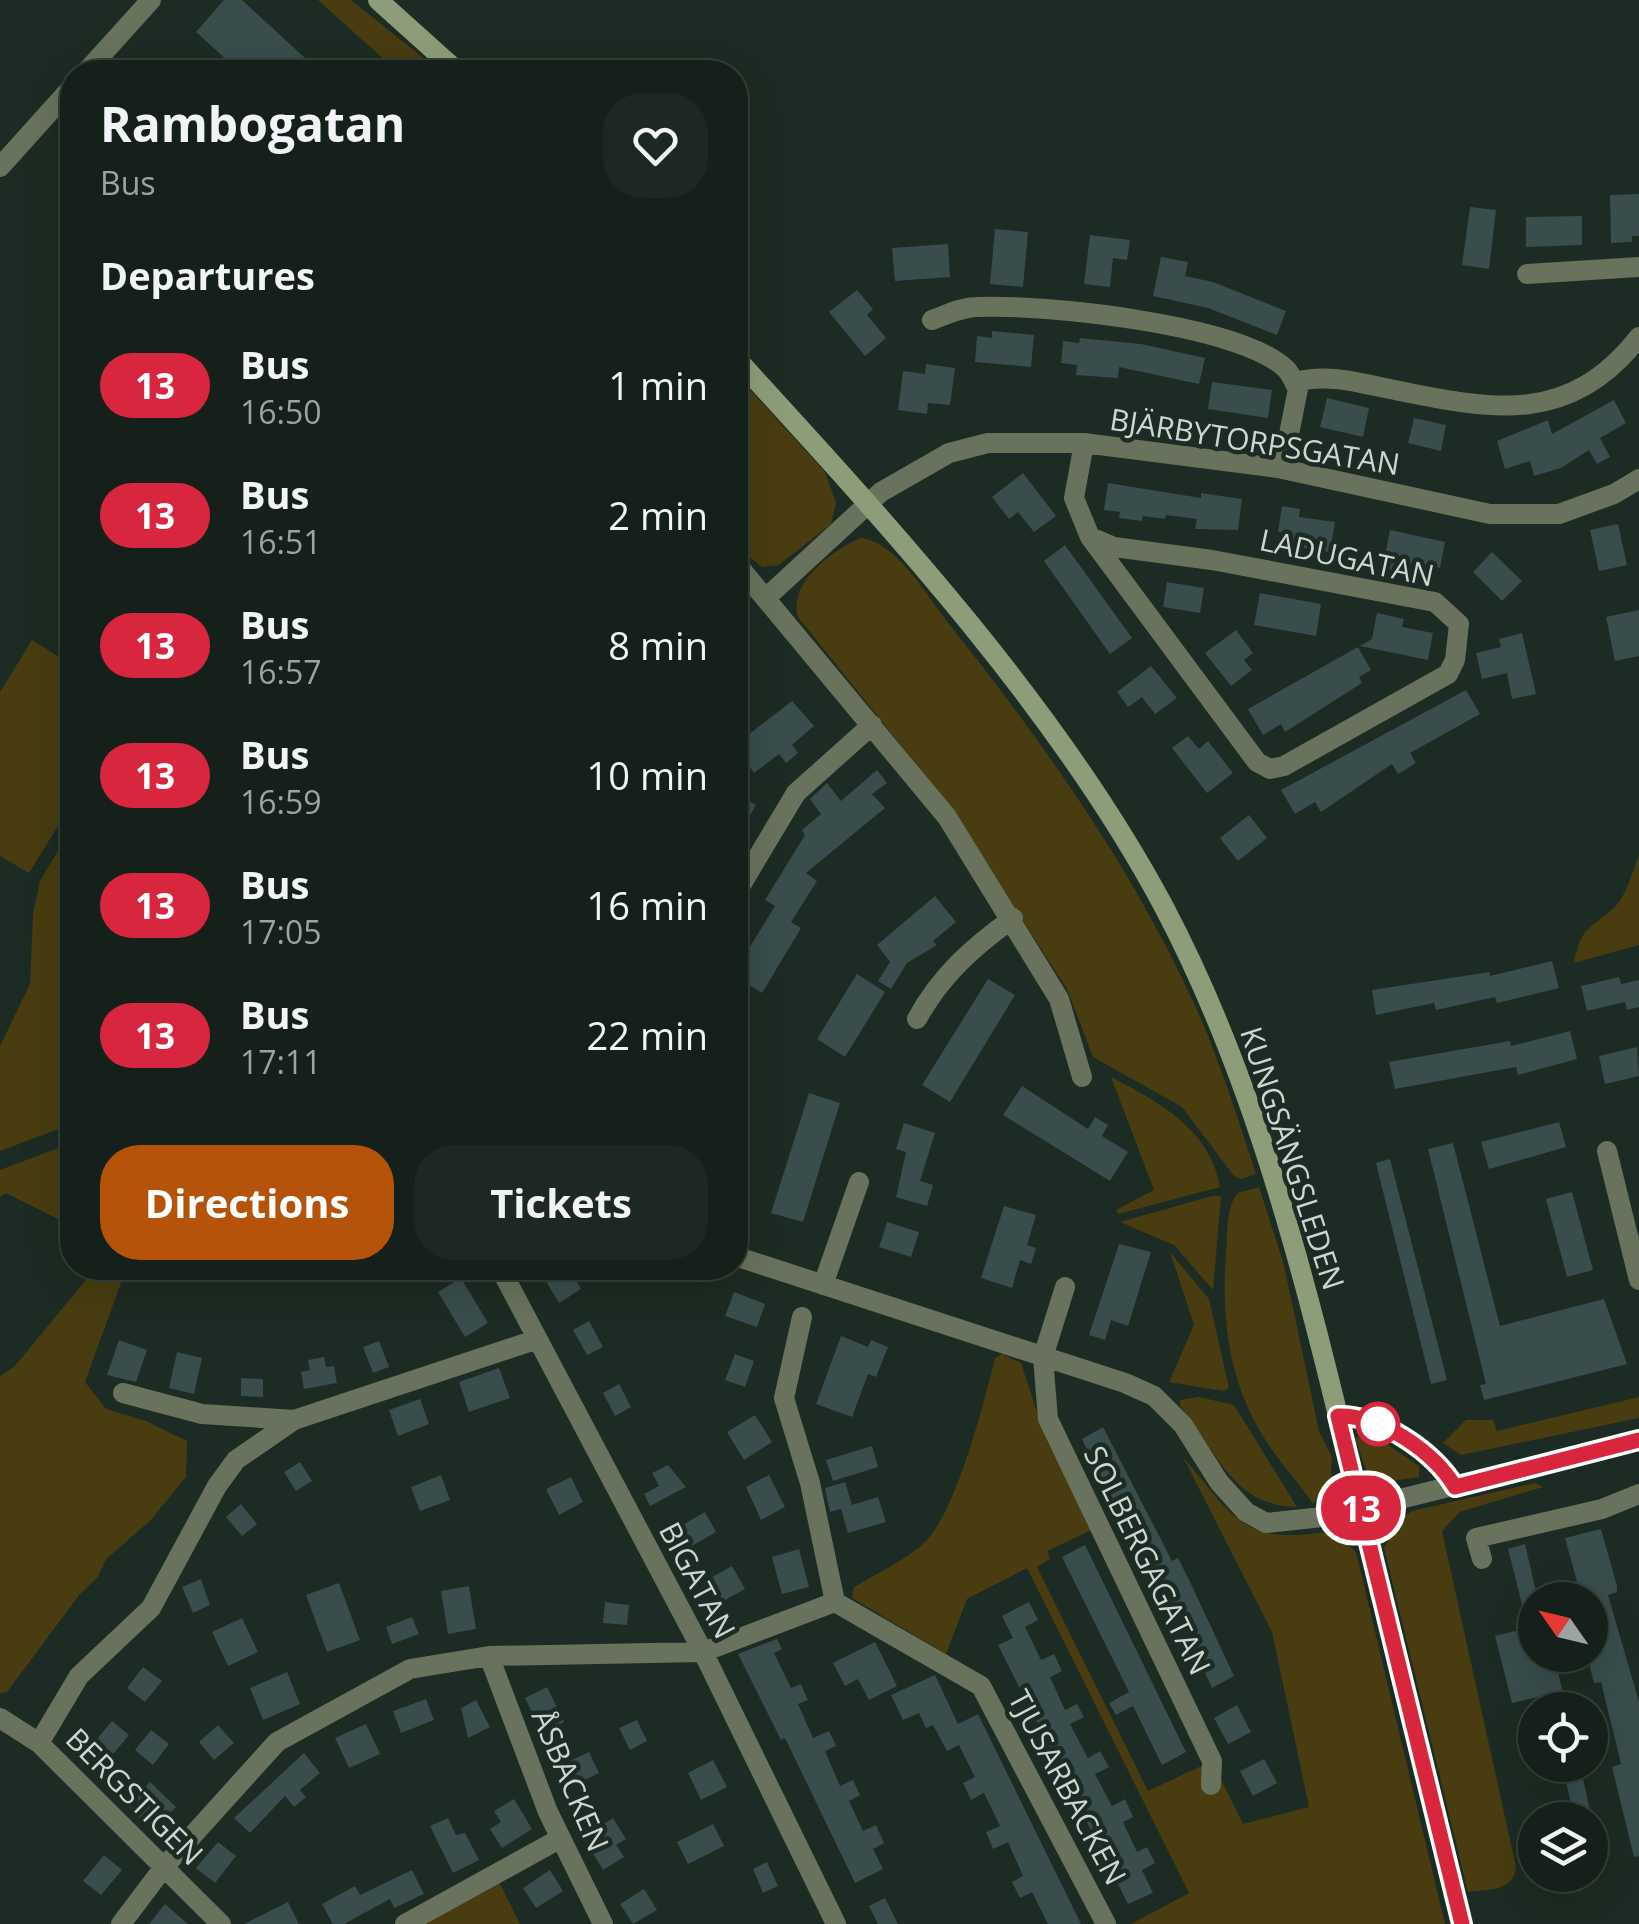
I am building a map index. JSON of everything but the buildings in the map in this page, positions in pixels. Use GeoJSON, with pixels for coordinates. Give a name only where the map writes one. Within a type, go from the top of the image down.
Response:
{"type":"FeatureCollection","features":[{"type":"Feature","properties":{"kind":"main road"},"geometry":{"type":"LineString","coordinates":[[378,0],[445,60]]}},
{"type":"Feature","properties":{"kind":"main road","name":"KUNGSÄNGSLEDEN"},"geometry":{"type":"LineString","coordinates":[[748,370],[867,503],[1017,687],[1095,795],[1163,906],[1215,1016],[1259,1132],[1338,1416],[1462,1924]]}},
{"type":"Feature","properties":{"kind":"street"},"geometry":{"type":"LineString","coordinates":[[96,60],[145,2]]}},
{"type":"Feature","properties":{"kind":"street"},"geometry":{"type":"LineString","coordinates":[[0,167],[60,100]]}},
{"type":"Feature","properties":{"kind":"street"},"geometry":{"type":"LineString","coordinates":[[1528,274],[1639,267]]}},
{"type":"Feature","properties":{"kind":"street"},"geometry":{"type":"LineString","coordinates":[[932,320],[973,306],[1127,317],[1192,330],[1258,354],[1287,370],[1298,390],[1282,470]]}},
{"type":"Feature","properties":{"kind":"street"},"geometry":{"type":"LineString","coordinates":[[1294,382],[1322,375],[1472,406],[1526,408],[1576,390],[1626,354],[1639,337]]}},
{"type":"Feature","properties":{"kind":"street","name":"BJÄRBYTORPSGATAN"},"geometry":{"type":"LineString","coordinates":[[867,503],[949,453],[1007,442],[1084,443],[1282,470],[1490,514],[1559,514],[1614,494],[1639,480]]}},
{"type":"Feature","properties":{"kind":"street","name":"LADUGATAN"},"geometry":{"type":"LineString","coordinates":[[1084,443],[1074,498],[1090,537],[1257,762],[1270,769],[1284,766],[1448,674],[1455,660],[1458,624],[1434,602],[1114,547],[1090,537]]}},
{"type":"Feature","properties":{"kind":"street"},"geometry":{"type":"LineString","coordinates":[[767,597],[867,503]]}},
{"type":"Feature","properties":{"kind":"street"},"geometry":{"type":"LineString","coordinates":[[748,576],[947,816],[1013,918],[1059,999],[1082,1076]]}},
{"type":"Feature","properties":{"kind":"street"},"geometry":{"type":"LineString","coordinates":[[748,873],[796,793],[872,725]]}},
{"type":"Feature","properties":{"kind":"street"},"geometry":{"type":"LineString","coordinates":[[917,1019],[933,990],[965,954],[1013,918]]}},
{"type":"Feature","properties":{"kind":"street"},"geometry":{"type":"LineString","coordinates":[[1607,1151],[1639,1280]]}},
{"type":"Feature","properties":{"kind":"street"},"geometry":{"type":"LineString","coordinates":[[824,1285],[858,1182]]}},
{"type":"Feature","properties":{"kind":"street"},"geometry":{"type":"LineString","coordinates":[[748,1260],[1154,1396],[1183,1424],[1228,1492],[1246,1512],[1266,1523],[1288,1524],[1361,1509],[1639,1440]]}},
{"type":"Feature","properties":{"kind":"street","name":"BIGATAN"},"geometry":{"type":"LineString","coordinates":[[506,1280],[703,1652],[836,1924]]}},
{"type":"Feature","properties":{"kind":"street","name":"SOLBERGAGATAN"},"geometry":{"type":"LineString","coordinates":[[1065,1288],[1043,1357],[1048,1419],[1212,1761],[1211,1785]]}},
{"type":"Feature","properties":{"kind":"street"},"geometry":{"type":"LineString","coordinates":[[121,1924],[164,1867],[277,1742],[410,1669],[489,1656],[703,1652],[835,1602],[810,1483],[784,1398],[802,1317]]}},
{"type":"Feature","properties":{"kind":"street"},"geometry":{"type":"LineString","coordinates":[[38,1743],[79,1676],[152,1608],[217,1486],[236,1460],[294,1420],[535,1340]]}},
{"type":"Feature","properties":{"kind":"street"},"geometry":{"type":"LineString","coordinates":[[123,1393],[202,1414],[294,1420]]}},
{"type":"Feature","properties":{"kind":"street"},"geometry":{"type":"LineString","coordinates":[[1338,1416],[1378,1424],[1442,1465],[1455,1487]]}},
{"type":"Feature","properties":{"kind":"street"},"geometry":{"type":"LineString","coordinates":[[1482,1559],[1476,1538],[1602,1509],[1639,1494]]}},
{"type":"Feature","properties":{"kind":"street","name":"TJUSARBACKEN"},"geometry":{"type":"LineString","coordinates":[[835,1602],[981,1686],[1106,1924]]}},
{"type":"Feature","properties":{"kind":"street","name":"ÅSBACKEN"},"geometry":{"type":"LineString","coordinates":[[489,1656],[561,1838],[603,1924]]}},
{"type":"Feature","properties":{"kind":"street","name":"BERGSTIGEN"},"geometry":{"type":"LineString","coordinates":[[0,1718],[38,1743],[222,1924]]}},
{"type":"Feature","properties":{"kind":"street"},"geometry":{"type":"LineString","coordinates":[[405,1924],[561,1838]]}},
{"type":"Feature","properties":{"kind":"shaded area"},"geometry":{"type":"Polygon","coordinates":[[[318,0],[351,0],[426,60],[385,60],[318,0]]]}},
{"type":"Feature","properties":{"kind":"shaded area"},"geometry":{"type":"Polygon","coordinates":[[[748,387],[825,472],[836,503],[831,524],[779,565],[762,567],[748,556],[748,387]]]}},
{"type":"Feature","properties":{"kind":"shaded area"},"geometry":{"type":"Polygon","coordinates":[[[861,538],[886,549],[919,583],[1051,759],[1115,856],[1197,1010],[1256,1174],[1241,1179],[1234,1176],[1182,1107],[1093,1057],[1067,989],[948,804],[798,617],[797,604],[806,580],[826,559],[861,538]]]}},
{"type":"Feature","properties":{"kind":"shaded area"},"geometry":{"type":"Polygon","coordinates":[[[32,640],[60,658],[60,823],[29,873],[0,856],[0,692],[32,640]]]}},
{"type":"Feature","properties":{"kind":"shaded area"},"geometry":{"type":"Polygon","coordinates":[[[60,847],[60,1128],[0,1151],[0,1046],[30,984],[33,914],[40,881],[60,847]]]}},
{"type":"Feature","properties":{"kind":"shaded area"},"geometry":{"type":"Polygon","coordinates":[[[1639,855],[1639,945],[1574,963],[1583,935],[1623,896],[1639,855]]]}},
{"type":"Feature","properties":{"kind":"shaded area"},"geometry":{"type":"Polygon","coordinates":[[[1111,1077],[1164,1107],[1194,1133],[1215,1167],[1220,1187],[1118,1214],[1116,1210],[1154,1190],[1111,1077]]]}},
{"type":"Feature","properties":{"kind":"shaded area"},"geometry":{"type":"Polygon","coordinates":[[[60,1147],[60,1220],[6,1193],[0,1197],[0,1170],[60,1147]]]}},
{"type":"Feature","properties":{"kind":"shaded area"},"geometry":{"type":"Polygon","coordinates":[[[1259,1187],[1284,1265],[1319,1431],[1332,1457],[1331,1478],[1313,1504],[1253,1419],[1230,1351],[1225,1303],[1229,1213],[1238,1193],[1259,1187]]]}},
{"type":"Feature","properties":{"kind":"shaded area"},"geometry":{"type":"Polygon","coordinates":[[[1221,1196],[1213,1290],[1174,1245],[1120,1222],[1221,1196]]]}},
{"type":"Feature","properties":{"kind":"shaded area"},"geometry":{"type":"Polygon","coordinates":[[[1170,1252],[1209,1299],[1229,1388],[1223,1391],[1169,1382],[1194,1325],[1170,1252]]]}},
{"type":"Feature","properties":{"kind":"shaded area"},"geometry":{"type":"Polygon","coordinates":[[[86,1280],[122,1280],[85,1382],[106,1409],[146,1421],[187,1441],[186,1477],[150,1521],[106,1559],[98,1577],[80,1594],[7,1692],[0,1693],[0,1376],[15,1366],[86,1280]]]}},
{"type":"Feature","properties":{"kind":"shaded area"},"geometry":{"type":"Polygon","coordinates":[[[1002,1354],[1021,1363],[1046,1439],[1092,1530],[1047,1551],[1050,1559],[1037,1567],[1148,1791],[1212,1761],[1243,1824],[1309,1807],[1272,1632],[1183,1457],[1244,1523],[1278,1534],[1331,1531],[1356,1552],[1445,1924],[1131,1924],[1189,1893],[1027,1568],[967,1599],[946,1654],[852,1598],[854,1587],[913,1552],[934,1531],[957,1486],[995,1358],[1002,1354]]]}},
{"type":"Feature","properties":{"kind":"shaded area"},"geometry":{"type":"Polygon","coordinates":[[[1199,1397],[1234,1405],[1297,1507],[1256,1497],[1228,1473],[1180,1406],[1180,1400],[1199,1397]]]}},
{"type":"Feature","properties":{"kind":"shaded area"},"geometry":{"type":"Polygon","coordinates":[[[1639,1397],[1639,1418],[1461,1455],[1443,1443],[1466,1420],[1493,1420],[1497,1431],[1639,1397]]]}},
{"type":"Feature","properties":{"kind":"shaded area"},"geometry":{"type":"Polygon","coordinates":[[[1369,1432],[1419,1466],[1419,1477],[1385,1482],[1367,1473],[1355,1438],[1369,1432]]]}},
{"type":"Feature","properties":{"kind":"shaded area"},"geometry":{"type":"Polygon","coordinates":[[[1535,1483],[1543,1487],[1460,1512],[1442,1531],[1516,1867],[1505,1885],[1468,1892],[1384,1548],[1399,1520],[1412,1511],[1535,1483]]]}},
{"type":"Feature","properties":{"kind":"shaded area"},"geometry":{"type":"Polygon","coordinates":[[[495,1874],[520,1924],[405,1924],[495,1874]]]}},
{"type":"Feature","properties":{"kind":"bus line","name":"13"},"geometry":{"type":"LineString","coordinates":[[1462,1924],[1338,1416],[1366,1418],[1378,1424],[1442,1465],[1455,1487],[1639,1440]]}}]}
